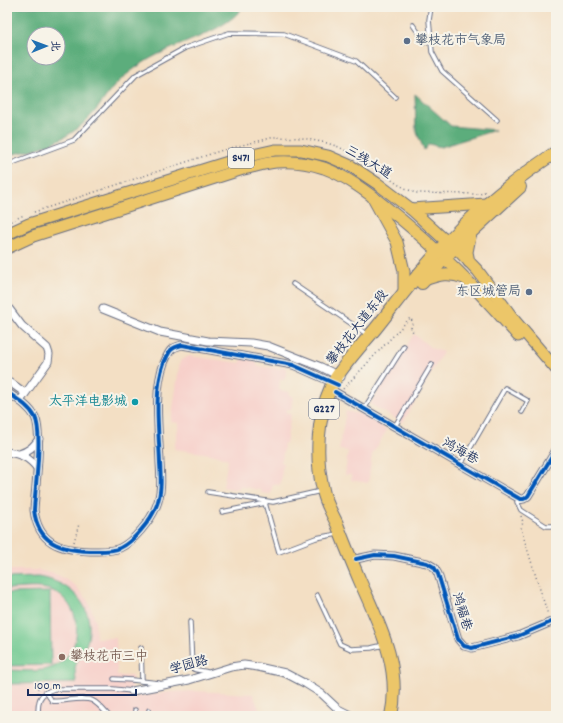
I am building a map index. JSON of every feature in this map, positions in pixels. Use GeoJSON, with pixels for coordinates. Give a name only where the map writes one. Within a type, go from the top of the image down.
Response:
{"type":"FeatureCollection","features":[{"type":"Feature","properties":{"kind":"highway","name":"攀枝花大道东段"},"geometry":{"type":"LineString","coordinates":[[396,716],[400,700],[399,673],[389,644],[325,490],[324,439],[327,415],[338,385],[404,292],[441,255],[486,204],[537,164],[556,152]]}},
{"type":"Feature","properties":{"kind":"highway","name":"攀枝花大道东段"},"geometry":{"type":"LineString","coordinates":[[451,244],[471,232],[539,170],[556,160]]}},
{"type":"Feature","properties":{"kind":"highway","name":"攀枝花大道东段"},"geometry":{"type":"LineString","coordinates":[[372,338],[424,280],[441,255]]}},
{"type":"Feature","properties":{"kind":"highway","name":"攀枝花大道东段"},"geometry":{"type":"LineString","coordinates":[[343,533],[384,622],[394,674],[394,701],[391,716]]}},
{"type":"Feature","properties":{"kind":"main road","name":"三线大道"},"geometry":{"type":"LineString","coordinates":[[7,234],[29,224],[244,157],[275,150],[301,150],[334,158],[357,170],[378,184],[411,209],[451,244],[478,271],[512,323],[556,377]]}},
{"type":"Feature","properties":{"kind":"main road","name":"三线大道"},"geometry":{"type":"LineString","coordinates":[[7,248],[33,236],[243,169],[276,162],[301,163],[324,168],[346,178],[398,216],[468,279],[556,368]]}},
{"type":"Feature","properties":{"kind":"main road"},"geometry":{"type":"LineString","coordinates":[[372,196],[397,242],[404,271],[404,292]]}},
{"type":"Feature","properties":{"kind":"main road"},"geometry":{"type":"LineString","coordinates":[[411,209],[486,204]]}},
{"type":"Feature","properties":{"kind":"main road"},"geometry":{"type":"LineString","coordinates":[[469,262],[467,252],[471,232]]}},
{"type":"Feature","properties":{"kind":"main road"},"geometry":{"type":"LineString","coordinates":[[424,280],[448,274],[468,279]]}},
{"type":"Feature","properties":{"kind":"street"},"geometry":{"type":"LineString","coordinates":[[7,306],[22,326],[46,348],[49,354],[48,362],[20,400]]}},
{"type":"Feature","properties":{"kind":"street"},"geometry":{"type":"LineString","coordinates":[[103,309],[160,332],[208,341],[251,343],[268,346],[321,368],[338,385]]}},
{"type":"Feature","properties":{"kind":"street"},"geometry":{"type":"LineString","coordinates":[[7,392],[29,408],[35,417],[38,426],[39,439],[34,510],[35,521],[40,531],[47,539],[59,546],[73,550],[103,551],[120,548],[126,544],[148,522],[153,514],[159,497],[161,478],[158,415],[159,388],[162,370],[171,349],[182,345],[293,365],[338,385]]}},
{"type":"Feature","properties":{"kind":"street"},"geometry":{"type":"LineString","coordinates":[[7,380],[25,393]]}},
{"type":"Feature","properties":{"kind":"street","name":"鸿海巷"},"geometry":{"type":"LineString","coordinates":[[338,385],[364,409],[493,481],[520,499],[526,498]]}},
{"type":"Feature","properties":{"kind":"street"},"geometry":{"type":"LineString","coordinates":[[19,454],[27,451],[39,439]]}},
{"type":"Feature","properties":{"kind":"street"},"geometry":{"type":"LineString","coordinates":[[526,498],[556,450]]}},
{"type":"Feature","properties":{"kind":"street"},"geometry":{"type":"LineString","coordinates":[[7,452],[19,454],[33,462],[37,468]]}},
{"type":"Feature","properties":{"kind":"street","name":"鸿福巷"},"geometry":{"type":"LineString","coordinates":[[356,559],[375,555],[394,556],[427,563],[434,567],[438,574],[458,639],[464,646],[472,648],[518,636],[553,621]]}},
{"type":"Feature","properties":{"kind":"street","name":"学园路"},"geometry":{"type":"LineString","coordinates":[[132,691],[190,680],[231,667],[244,665],[285,673],[322,694],[338,709],[352,716]]}},
{"type":"Feature","properties":{"kind":"lane"},"geometry":{"type":"LineString","coordinates":[[431,7],[429,20],[433,55],[442,71],[497,120]]}},
{"type":"Feature","properties":{"kind":"lane"},"geometry":{"type":"LineString","coordinates":[[413,25],[425,42],[431,41]]}},
{"type":"Feature","properties":{"kind":"lane"},"geometry":{"type":"LineString","coordinates":[[7,163],[12,163],[74,140],[136,75],[185,48],[229,33],[284,34],[356,61],[395,97]]}},
{"type":"Feature","properties":{"kind":"lane"},"geometry":{"type":"LineString","coordinates":[[293,284],[372,338]]}},
{"type":"Feature","properties":{"kind":"lane"},"geometry":{"type":"LineString","coordinates":[[364,409],[404,346]]}},
{"type":"Feature","properties":{"kind":"lane"},"geometry":{"type":"LineString","coordinates":[[395,426],[432,364]]}},
{"type":"Feature","properties":{"kind":"lane"},"geometry":{"type":"LineString","coordinates":[[461,464],[505,388],[528,401],[522,412]]}},
{"type":"Feature","properties":{"kind":"lane"},"geometry":{"type":"LineString","coordinates":[[222,512],[325,490]]}},
{"type":"Feature","properties":{"kind":"lane"},"geometry":{"type":"LineString","coordinates":[[208,492],[273,502]]}},
{"type":"Feature","properties":{"kind":"lane"},"geometry":{"type":"LineString","coordinates":[[526,498],[517,502],[521,510],[546,526],[556,526]]}},
{"type":"Feature","properties":{"kind":"lane"},"geometry":{"type":"LineString","coordinates":[[265,503],[279,552],[316,538],[343,533]]}},
{"type":"Feature","properties":{"kind":"lane"},"geometry":{"type":"LineString","coordinates":[[317,595],[340,644],[351,650],[389,644]]}},
{"type":"Feature","properties":{"kind":"lane"},"geometry":{"type":"LineString","coordinates":[[190,622],[192,668],[195,670],[206,671],[210,674]]}},
{"type":"Feature","properties":{"kind":"lane"},"geometry":{"type":"LineString","coordinates":[[141,648],[142,681]]}},
{"type":"Feature","properties":{"kind":"lane"},"geometry":{"type":"LineString","coordinates":[[114,679],[168,685]]}},
{"type":"Feature","properties":{"kind":"lane","name":"学园路"},"geometry":{"type":"LineString","coordinates":[[46,692],[54,689],[132,691]]}},
{"type":"Feature","properties":{"kind":"lane"},"geometry":{"type":"LineString","coordinates":[[38,716],[38,703],[46,692],[52,701],[57,702],[84,698],[92,700],[109,716]]}},
{"type":"Feature","properties":{"kind":"lane"},"geometry":{"type":"LineString","coordinates":[[135,710],[135,716]]}},
{"type":"Feature","properties":{"kind":"lane"},"geometry":{"type":"LineString","coordinates":[[149,710],[149,716]]}},
{"type":"Feature","properties":{"kind":"path"},"geometry":{"type":"LineString","coordinates":[[7,115],[9,117],[7,120]]}},
{"type":"Feature","properties":{"kind":"path"},"geometry":{"type":"LineString","coordinates":[[7,147],[12,155]]}},
{"type":"Feature","properties":{"kind":"path"},"geometry":{"type":"LineString","coordinates":[[338,385],[410,318],[413,322],[411,328],[414,334]]}},
{"type":"Feature","properties":{"kind":"path"},"geometry":{"type":"LineString","coordinates":[[521,510],[523,522],[521,529],[553,621]]}},
{"type":"Feature","properties":{"kind":"path"},"geometry":{"type":"LineString","coordinates":[[73,550],[79,524]]}},
{"type":"Feature","properties":{"kind":"path"},"geometry":{"type":"LineString","coordinates":[[38,683],[38,692]]}},
{"type":"Feature","properties":{"kind":"shaded area"},"geometry":{"type":"Polygon","coordinates":[[[414,334],[431,348],[443,352],[403,423],[370,404],[414,334]]]}},
{"type":"Feature","properties":{"kind":"shaded area"},"geometry":{"type":"Polygon","coordinates":[[[189,356],[240,363],[242,359],[257,361],[257,366],[280,369],[281,367],[287,368],[285,379],[280,379],[279,390],[290,392],[289,395],[293,396],[291,410],[287,409],[286,413],[291,414],[286,444],[283,444],[284,447],[281,462],[283,463],[280,485],[273,484],[271,494],[261,493],[261,490],[239,486],[239,490],[223,487],[228,459],[211,454],[174,449],[179,423],[171,422],[180,361],[189,356]]]}},
{"type":"Feature","properties":{"kind":"shaded area"},"geometry":{"type":"Polygon","coordinates":[[[346,411],[364,415],[387,430],[372,455],[368,483],[351,480],[351,475],[345,475],[348,451],[339,450],[346,411]]]}},
{"type":"Feature","properties":{"kind":"shaded area","name":"攀枝花市三中"},"geometry":{"type":"Polygon","coordinates":[[[7,570],[38,570],[58,575],[76,586],[88,601],[95,619],[96,638],[116,638],[117,676],[132,676],[132,697],[170,692],[194,691],[253,694],[262,716],[7,716],[7,570]]]}},
{"type":"Feature","properties":{"kind":"green space"},"geometry":{"type":"Polygon","coordinates":[[[7,7],[243,7],[235,16],[212,31],[146,61],[123,78],[90,117],[78,128],[50,144],[28,151],[7,155],[7,7]]]}},
{"type":"Feature","properties":{"kind":"green space"},"geometry":{"type":"Polygon","coordinates":[[[415,94],[451,126],[495,130],[441,147],[429,144],[424,150],[416,130],[415,94]]]}},
{"type":"Feature","properties":{"kind":"green space"},"geometry":{"type":"Polygon","coordinates":[[[39,577],[61,584],[70,590],[78,597],[88,616],[88,639],[81,657],[76,663],[76,683],[7,684],[7,670],[36,671],[53,667],[63,660],[71,651],[75,640],[77,629],[75,618],[71,607],[63,598],[53,591],[42,588],[7,589],[7,578],[39,577]]]}},
{"type":"Feature","properties":{"kind":"green space"},"geometry":{"type":"Polygon","coordinates":[[[50,592],[51,665],[7,666],[7,593],[50,592]]]}},
{"type":"Feature","properties":{"kind":"cycle path"},"geometry":{"type":"LineString","coordinates":[[7,392],[30,409],[35,417],[37,425],[38,462],[34,510],[36,521],[40,530],[52,542],[69,549],[109,551],[120,548],[136,536],[154,512],[158,502],[161,480],[158,412],[159,386],[164,363],[172,349],[182,345],[293,365],[338,385]]}},
{"type":"Feature","properties":{"kind":"cycle path"},"geometry":{"type":"LineString","coordinates":[[335,392],[520,499],[524,499],[528,496],[556,450]]}},
{"type":"Feature","properties":{"kind":"cycle path"},"geometry":{"type":"LineString","coordinates":[[356,559],[375,555],[394,556],[427,563],[434,567],[438,574],[458,639],[464,646],[472,648],[518,636],[556,620]]}},
{"type":"Feature","properties":{"kind":"place","name":"攀枝花市气象局"},"geometry":{"type":"Point","coordinates":[407,41]}},
{"type":"Feature","properties":{"kind":"place","name":"东区城管局"},"geometry":{"type":"Point","coordinates":[529,292]}},
{"type":"Feature","properties":{"kind":"place","name":"太平洋电影城"},"geometry":{"type":"Point","coordinates":[135,402]}},
{"type":"Feature","properties":{"kind":"place","name":"攀枝花市三中"},"geometry":{"type":"Point","coordinates":[62,657]}}]}
